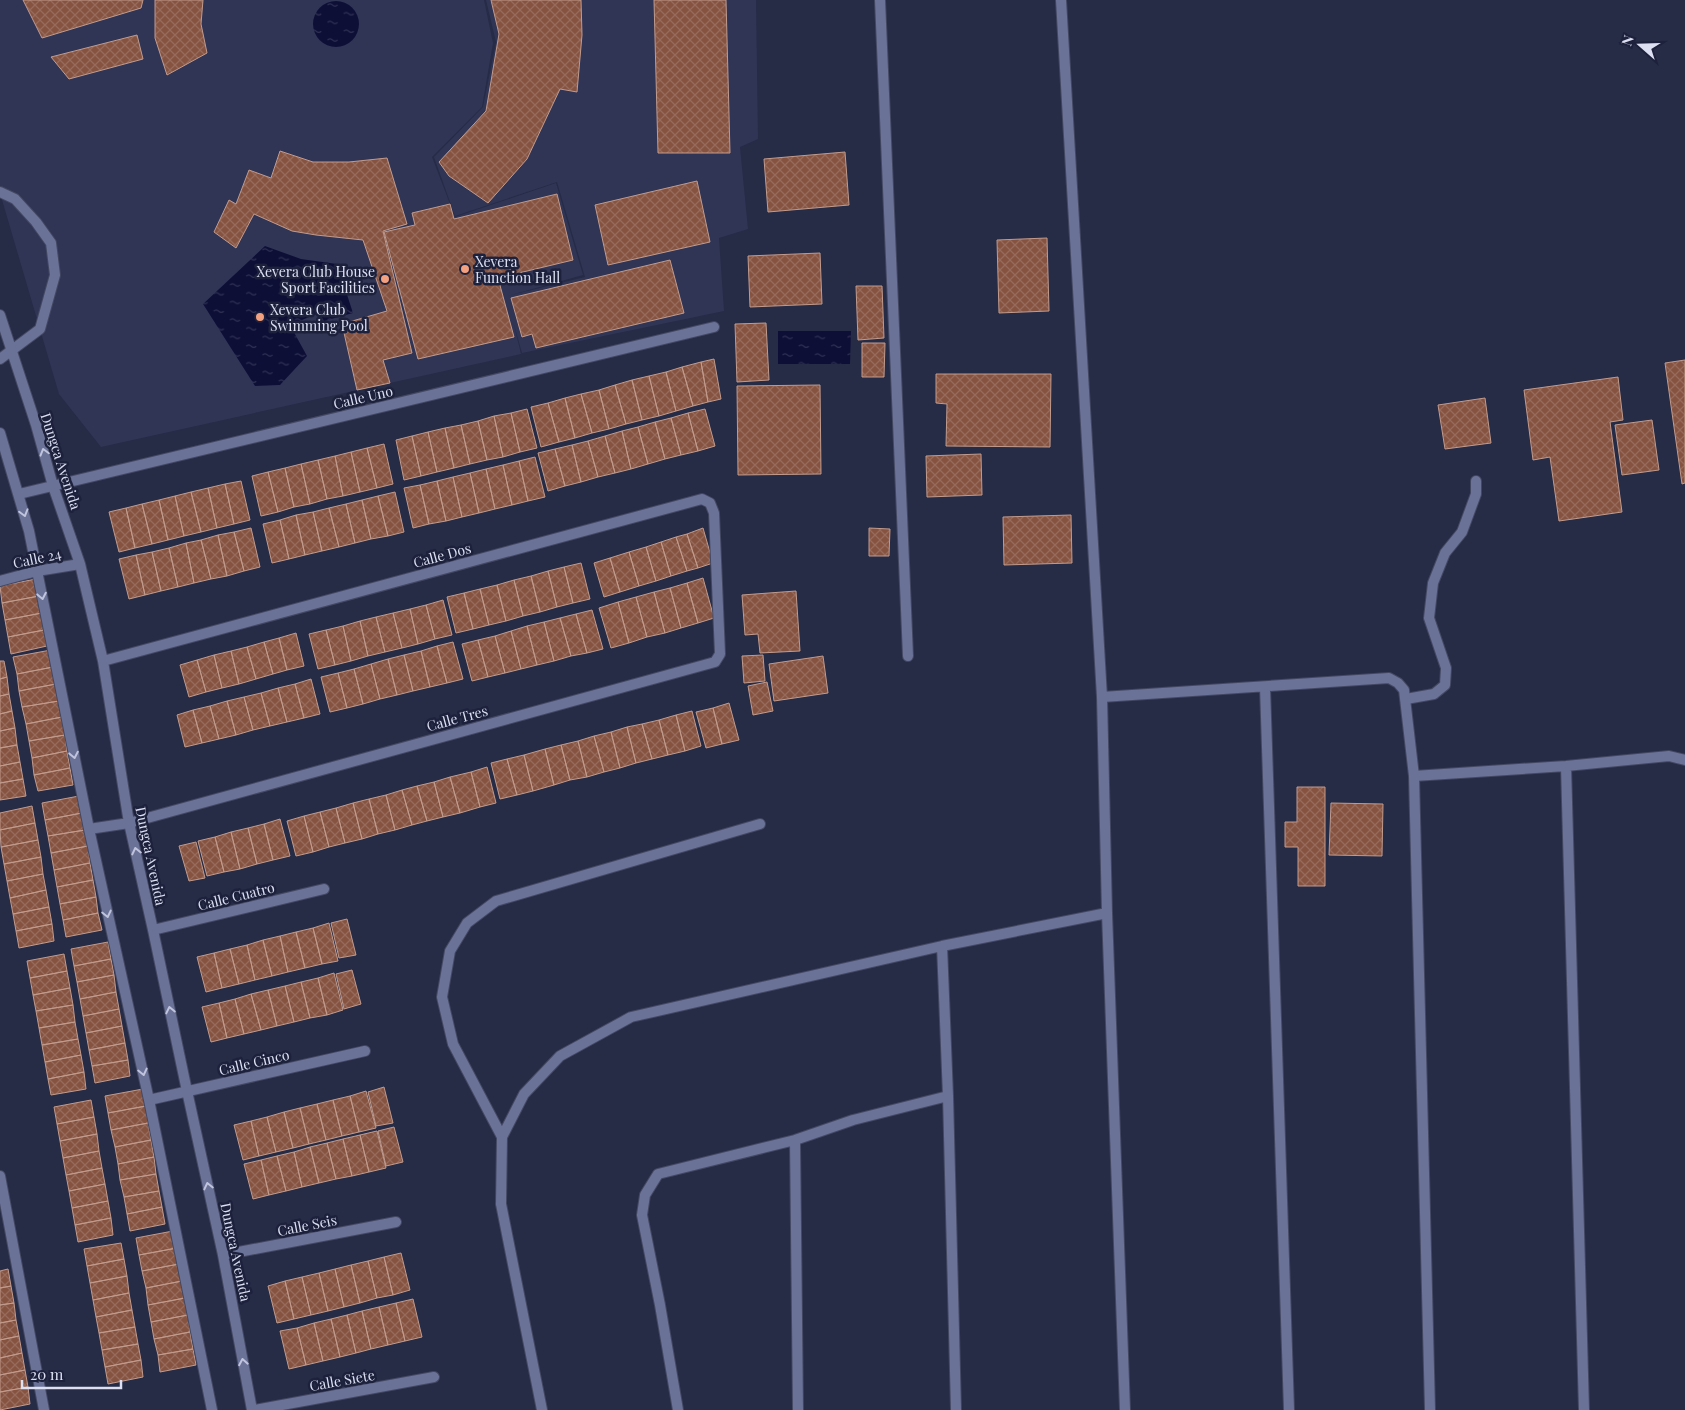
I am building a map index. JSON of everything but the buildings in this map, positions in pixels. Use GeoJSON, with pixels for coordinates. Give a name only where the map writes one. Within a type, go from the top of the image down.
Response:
{"type":"FeatureCollection","features":[{"type":"Feature","properties":{"kind":"street"},"geometry":{"type":"LineString","coordinates":[[880,0],[908,656]]}},
{"type":"Feature","properties":{"kind":"street"},"geometry":{"type":"LineString","coordinates":[[1061,0],[1102,697],[1107,913],[1125,1410]]}},
{"type":"Feature","properties":{"kind":"street"},"geometry":{"type":"LineString","coordinates":[[0,192],[15,199],[36,222],[51,243],[55,275],[40,329],[0,359]]}},
{"type":"Feature","properties":{"kind":"street","name":"Dungca Avenida"},"geometry":{"type":"LineString","coordinates":[[0,315],[36,425],[53,486],[80,564],[103,661],[129,822],[224,1255],[254,1410]]}},
{"type":"Feature","properties":{"kind":"street","name":"Calle Uno"},"geometry":{"type":"LineString","coordinates":[[19,494],[714,327]]}},
{"type":"Feature","properties":{"kind":"street"},"geometry":{"type":"LineString","coordinates":[[0,433],[29,530],[88,829],[149,1100],[212,1410]]}},
{"type":"Feature","properties":{"kind":"street"},"geometry":{"type":"LineString","coordinates":[[1406,699],[1434,694],[1445,685],[1446,668],[1429,618],[1433,583],[1445,553],[1462,532],[1476,494],[1476,481]]}},
{"type":"Feature","properties":{"kind":"street","name":"Calle Dos"},"geometry":{"type":"LineString","coordinates":[[103,661],[702,499],[710,503],[714,513],[717,583]]}},
{"type":"Feature","properties":{"kind":"street","name":"Calle 24"},"geometry":{"type":"LineString","coordinates":[[0,580],[37,571],[80,564]]}},
{"type":"Feature","properties":{"kind":"street","name":"Calle Tres"},"geometry":{"type":"LineString","coordinates":[[88,829],[129,822],[715,662],[720,654],[717,583]]}},
{"type":"Feature","properties":{"kind":"street"},"geometry":{"type":"LineString","coordinates":[[1102,697],[1389,678],[1404,690],[1414,776],[1430,1410]]}},
{"type":"Feature","properties":{"kind":"street"},"geometry":{"type":"LineString","coordinates":[[1265,687],[1289,1410]]}},
{"type":"Feature","properties":{"kind":"street"},"geometry":{"type":"LineString","coordinates":[[1414,776],[1566,766],[1669,756],[1685,760]]}},
{"type":"Feature","properties":{"kind":"street"},"geometry":{"type":"LineString","coordinates":[[1566,766],[1584,1410]]}},
{"type":"Feature","properties":{"kind":"street"},"geometry":{"type":"LineString","coordinates":[[502,1137],[453,1044],[442,997],[450,951],[467,923],[496,901],[760,824]]}},
{"type":"Feature","properties":{"kind":"street","name":"Calle Cuatro"},"geometry":{"type":"LineString","coordinates":[[153,930],[324,889]]}},
{"type":"Feature","properties":{"kind":"street"},"geometry":{"type":"LineString","coordinates":[[542,1410],[501,1204],[502,1137],[524,1094],[560,1056],[631,1017],[942,946],[1107,913]]}},
{"type":"Feature","properties":{"kind":"street"},"geometry":{"type":"LineString","coordinates":[[942,946],[956,1410]]}},
{"type":"Feature","properties":{"kind":"street","name":"Calle Cinco"},"geometry":{"type":"LineString","coordinates":[[149,1100],[365,1050]]}},
{"type":"Feature","properties":{"kind":"street"},"geometry":{"type":"LineString","coordinates":[[678,1410],[642,1215],[645,1195],[658,1174],[795,1140],[853,1120],[948,1096]]}},
{"type":"Feature","properties":{"kind":"street"},"geometry":{"type":"LineString","coordinates":[[795,1140],[798,1410]]}},
{"type":"Feature","properties":{"kind":"street"},"geometry":{"type":"LineString","coordinates":[[0,1176],[44,1410]]}},
{"type":"Feature","properties":{"kind":"street","name":"Calle Seis"},"geometry":{"type":"LineString","coordinates":[[224,1255],[396,1222]]}},
{"type":"Feature","properties":{"kind":"street","name":"Calle Siete"},"geometry":{"type":"LineString","coordinates":[[254,1410],[434,1377]]}},
{"type":"Feature","properties":{"kind":"shaded area"},"geometry":{"type":"Polygon","coordinates":[[[0,0],[484,0],[493,43],[482,107],[432,157],[455,217],[556,183],[583,275],[507,296],[585,277],[557,182],[455,216],[434,157],[483,107],[496,42],[486,0],[756,0],[758,139],[740,147],[748,229],[719,238],[724,311],[522,353],[513,321],[521,354],[101,447],[59,394],[0,193],[0,0]]]}},
{"type":"Feature","properties":{"kind":"water"},"geometry":{"type":"Polygon","coordinates":[[[336,1],[349,5],[355,11],[359,24],[355,37],[349,43],[336,47],[323,43],[317,37],[313,24],[317,11],[323,5],[336,1]]]}},
{"type":"Feature","properties":{"kind":"water","name":"Xevera Club Swimming Pool"},"geometry":{"type":"Polygon","coordinates":[[[265,246],[301,259],[337,264],[353,313],[324,321],[319,313],[290,325],[307,356],[280,385],[255,386],[203,304],[265,246]]]}},
{"type":"Feature","properties":{"kind":"water"},"geometry":{"type":"Polygon","coordinates":[[[778,331],[851,331],[850,364],[778,364],[778,331]]]}},
{"type":"Feature","properties":{"kind":"place","name":"Xevera Function Hall"},"geometry":{"type":"Point","coordinates":[465,269]}},
{"type":"Feature","properties":{"kind":"place","name":"Xevera Club House Sport Facilities"},"geometry":{"type":"Point","coordinates":[385,279]}},
{"type":"Feature","properties":{"kind":"place","name":"Xevera Club Swimming Pool"},"geometry":{"type":"Point","coordinates":[260,317]}}]}
